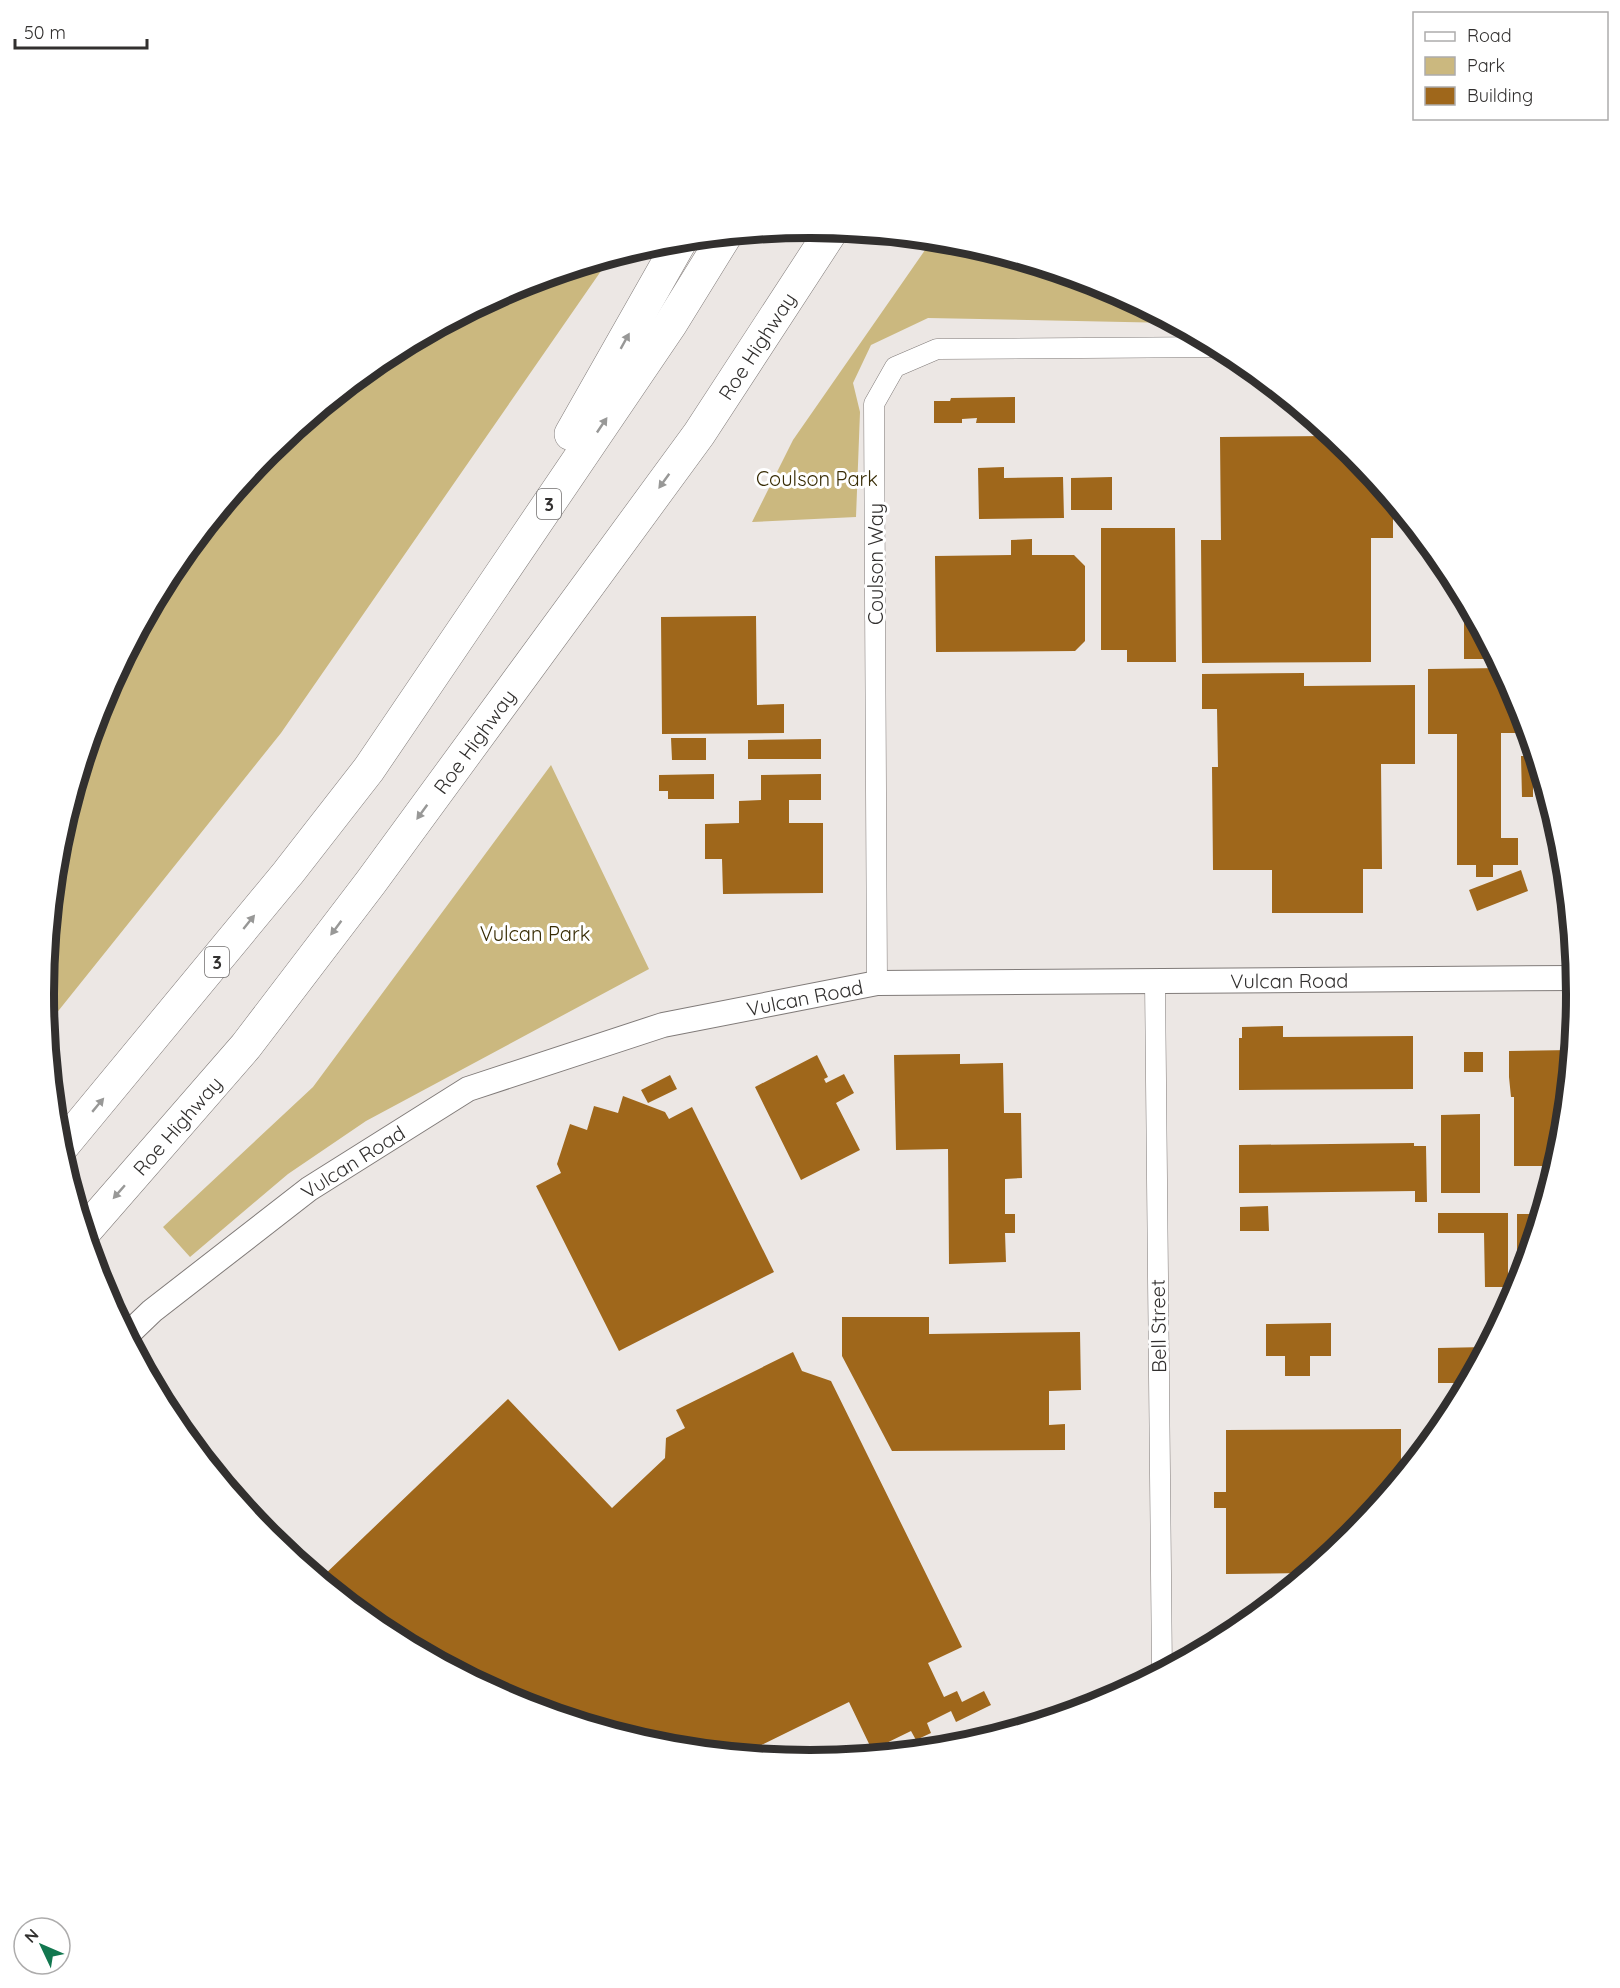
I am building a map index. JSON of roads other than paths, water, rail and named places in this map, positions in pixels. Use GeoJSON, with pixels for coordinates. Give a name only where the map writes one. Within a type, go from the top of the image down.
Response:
{"type":"FeatureCollection","features":[{"type":"Feature","properties":{"kind":"highway","name":"Roe Highway"},"geometry":{"type":"LineString","coordinates":[[90,1225],[246,1046],[372,882],[699,434],[826,239]]}},
{"type":"Feature","properties":{"kind":"highway"},"geometry":{"type":"LineString","coordinates":[[699,434],[817,287],[851,240]]}},
{"type":"Feature","properties":{"kind":"highway","name":"3"},"geometry":{"type":"LineString","coordinates":[[69,1139],[253,917],[369,769],[663,335],[720,243]]}},
{"type":"Feature","properties":{"kind":"highway"},"geometry":{"type":"LineString","coordinates":[[369,769],[601,384],[675,251]]}},
{"type":"Feature","properties":{"kind":"street","name":"Coulson Way"},"geometry":{"type":"LineString","coordinates":[[877,983],[874,404],[895,367],[937,348],[1201,347]]}},
{"type":"Feature","properties":{"kind":"street","name":"Vulcan Road"},"geometry":{"type":"LineString","coordinates":[[133,1330],[152,1311],[309,1189],[468,1089],[663,1024],[877,983],[1565,978]]}},
{"type":"Feature","properties":{"kind":"street","name":"Bell Street"},"geometry":{"type":"LineString","coordinates":[[1155,982],[1162,1663]]}},
{"type":"Feature","properties":{"kind":"park label","name":"Coulson Park"},"geometry":{"type":"Point","coordinates":[817,478]}},
{"type":"Feature","properties":{"kind":"park label","name":"Vulcan Park"},"geometry":{"type":"Point","coordinates":[535,933]}}]}
